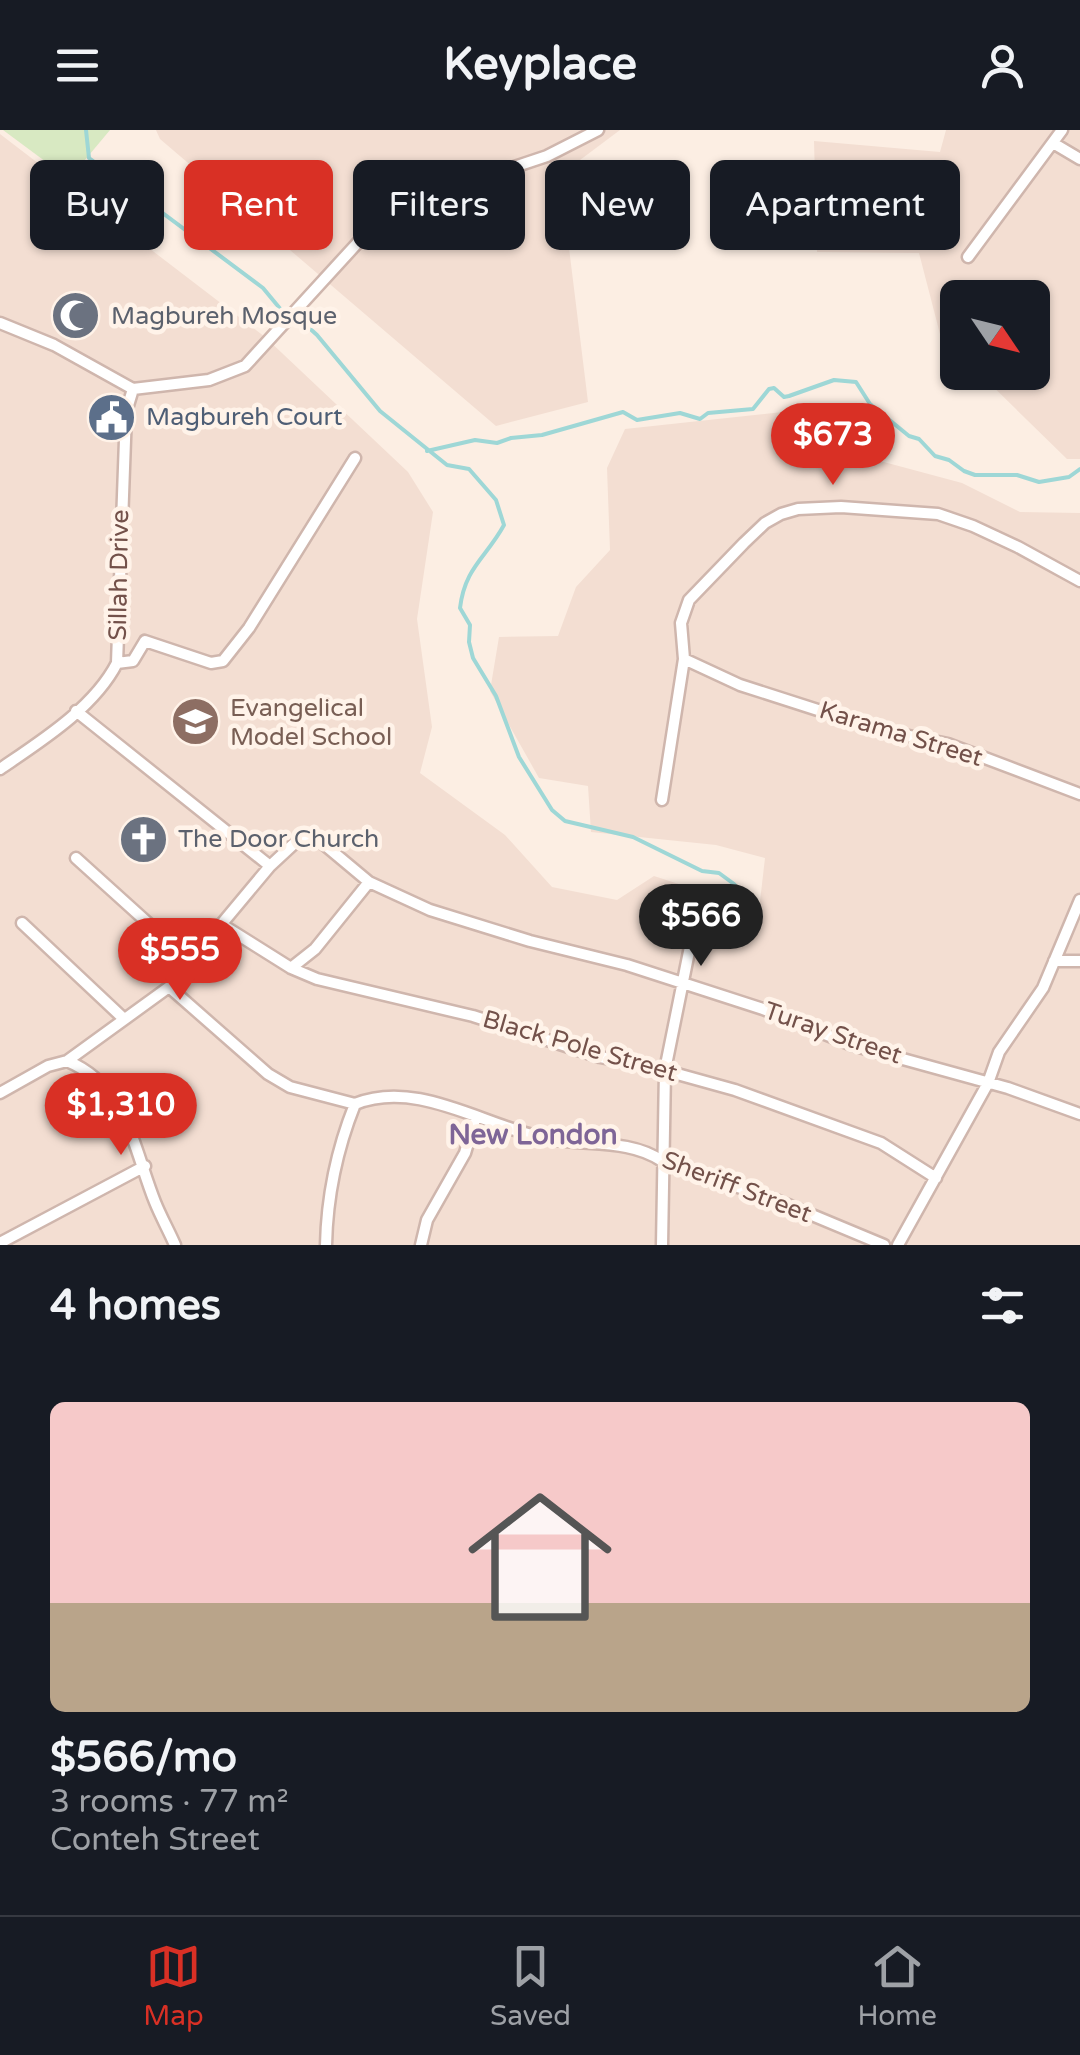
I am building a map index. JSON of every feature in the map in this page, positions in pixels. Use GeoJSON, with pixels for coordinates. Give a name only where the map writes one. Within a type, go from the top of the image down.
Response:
{"type":"FeatureCollection","features":[{"type":"Feature","properties":{"kind":"street"},"geometry":{"type":"LineString","coordinates":[[0,323],[54,345],[132,389],[209,380],[236,371],[258,356],[362,238],[394,212],[413,201],[547,156],[598,130]]}},
{"type":"Feature","properties":{"kind":"street"},"geometry":{"type":"LineString","coordinates":[[968,258],[1062,130]]}},
{"type":"Feature","properties":{"kind":"street"},"geometry":{"type":"LineString","coordinates":[[1052,144],[1080,158]]}},
{"type":"Feature","properties":{"kind":"street","name":"Sillah Drive"},"geometry":{"type":"LineString","coordinates":[[0,769],[76,711],[109,678],[117,662],[126,412],[132,389]]}},
{"type":"Feature","properties":{"kind":"street"},"geometry":{"type":"LineString","coordinates":[[117,662],[133,660],[145,641],[211,663],[223,661],[249,628],[356,458]]}},
{"type":"Feature","properties":{"kind":"street"},"geometry":{"type":"LineString","coordinates":[[662,800],[684,659],[682,624],[689,600],[765,523],[798,509],[841,507],[938,514],[988,533],[1080,581]]}},
{"type":"Feature","properties":{"kind":"street","name":"Karama Street"},"geometry":{"type":"LineString","coordinates":[[684,659],[856,723],[948,744],[1080,794]]}},
{"type":"Feature","properties":{"kind":"street"},"geometry":{"type":"LineString","coordinates":[[0,1094],[48,1066],[66,1061],[169,987],[270,866],[76,711]]}},
{"type":"Feature","properties":{"kind":"street","name":"Turay Street"},"geometry":{"type":"LineString","coordinates":[[270,866],[298,840],[314,836],[369,882],[430,910],[530,942],[627,965],[751,1005],[852,1045],[988,1083],[1080,1114]]}},
{"type":"Feature","properties":{"kind":"street"},"geometry":{"type":"LineString","coordinates":[[76,858],[190,961]]}},
{"type":"Feature","properties":{"kind":"street"},"geometry":{"type":"LineString","coordinates":[[291,968],[315,949],[369,882]]}},
{"type":"Feature","properties":{"kind":"street"},"geometry":{"type":"LineString","coordinates":[[898,1245],[988,1083],[999,1052],[1042,988],[1080,900]]}},
{"type":"Feature","properties":{"kind":"street"},"geometry":{"type":"LineString","coordinates":[[662,1245],[666,1070],[695,922]]}},
{"type":"Feature","properties":{"kind":"street"},"geometry":{"type":"LineString","coordinates":[[22,923],[124,1019]]}},
{"type":"Feature","properties":{"kind":"street","name":"Black Pole Street"},"geometry":{"type":"LineString","coordinates":[[221,924],[291,968],[334,983],[485,1019],[600,1057],[666,1070],[735,1090],[880,1143],[936,1178]]}},
{"type":"Feature","properties":{"kind":"street"},"geometry":{"type":"LineString","coordinates":[[1054,960],[1080,962]]}},
{"type":"Feature","properties":{"kind":"street"},"geometry":{"type":"LineString","coordinates":[[169,987],[268,1074],[290,1086],[355,1104],[327,1203],[326,1245]]}},
{"type":"Feature","properties":{"kind":"street"},"geometry":{"type":"LineString","coordinates":[[66,1061],[82,1067],[111,1097],[132,1130],[154,1200],[176,1245]]}},
{"type":"Feature","properties":{"kind":"street","name":"Sheriff Street"},"geometry":{"type":"LineString","coordinates":[[355,1104],[371,1097],[408,1098],[546,1139],[647,1151],[662,1161],[776,1200],[884,1245]]}},
{"type":"Feature","properties":{"kind":"street"},"geometry":{"type":"LineString","coordinates":[[421,1245],[427,1220],[465,1153],[476,1116]]}},
{"type":"Feature","properties":{"kind":"street"},"geometry":{"type":"LineString","coordinates":[[0,1243],[145,1166]]}},
{"type":"Feature","properties":{"kind":"shaded area"},"geometry":{"type":"Polygon","coordinates":[[[156,130],[620,130],[580,160],[545,160],[545,250],[569,250],[588,402],[496,426],[290,250],[333,250],[333,160],[185,160],[160,139],[156,130]]]}},
{"type":"Feature","properties":{"kind":"shaded area"},"geometry":{"type":"Polygon","coordinates":[[[946,130],[1080,130],[1080,459],[1067,459],[996,390],[1050,390],[1050,280],[940,280],[940,334],[919,253],[817,252],[960,250],[960,160],[815,160],[814,141],[940,152],[946,130]]]}},
{"type":"Feature","properties":{"kind":"shaded area"},"geometry":{"type":"Polygon","coordinates":[[[0,134],[34,160],[30,160],[30,250],[151,250],[265,337],[408,472],[433,512],[417,619],[432,727],[420,773],[505,835],[552,887],[617,900],[654,876],[759,910],[765,858],[716,845],[591,832],[588,786],[539,778],[490,691],[499,637],[558,636],[576,587],[610,550],[607,468],[625,429],[819,408],[828,447],[962,483],[1020,512],[1080,513],[1080,1245],[0,1245],[0,134]]]}},
{"type":"Feature","properties":{"kind":"green space"},"geometry":{"type":"Polygon","coordinates":[[[3,130],[110,130],[85,160],[43,160],[3,130]]]}},
{"type":"Feature","properties":{"kind":"waterway"},"geometry":{"type":"LineString","coordinates":[[86,130],[89,158],[263,288],[287,317],[317,335],[380,411],[447,465],[469,469],[496,500],[504,525],[471,572],[460,608],[470,625],[473,658],[496,696],[519,757],[552,810],[565,821],[633,837],[702,871],[719,873],[745,898]]}},
{"type":"Feature","properties":{"kind":"waterway"},"geometry":{"type":"LineString","coordinates":[[427,451],[475,440],[497,443],[542,435],[623,412],[637,420],[680,413],[700,419],[708,413],[753,409],[769,389],[774,388],[784,397],[834,380],[856,382],[870,404],[909,436],[919,439],[935,456],[975,475],[1017,475],[1039,482],[1069,477],[1080,469]]}},
{"type":"Feature","properties":{"kind":"place","name":"Magbureh Mosque"},"geometry":{"type":"Point","coordinates":[76,316]}},
{"type":"Feature","properties":{"kind":"place","name":"Magbureh Court"},"geometry":{"type":"Point","coordinates":[111,417]}},
{"type":"Feature","properties":{"kind":"place","name":"Evangelical Model School"},"geometry":{"type":"Point","coordinates":[195,722]}},
{"type":"Feature","properties":{"kind":"place","name":"The Door Church"},"geometry":{"type":"Point","coordinates":[143,839]}},
{"type":"Feature","properties":{"kind":"district","name":"New London"},"geometry":{"type":"Point","coordinates":[533,1135]}}]}
